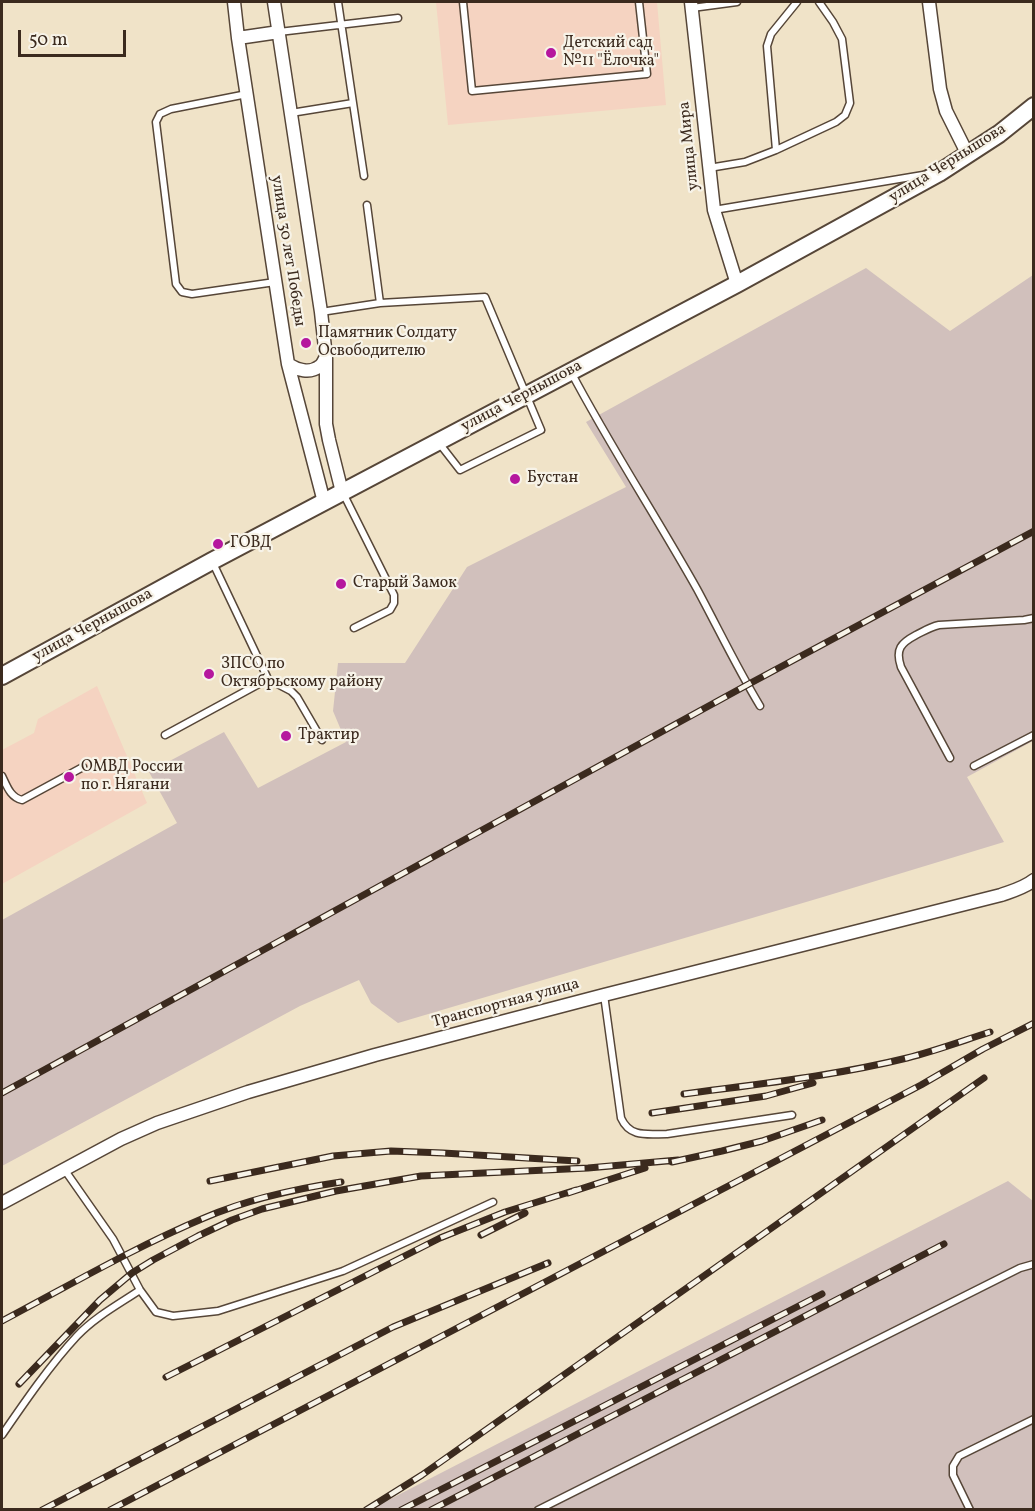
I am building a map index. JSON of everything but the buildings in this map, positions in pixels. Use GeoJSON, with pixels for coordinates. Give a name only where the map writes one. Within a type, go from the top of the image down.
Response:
{"type":"FeatureCollection","features":[{"type":"Feature","properties":{"kind":"main road","name":"улица Чернышова"},"geometry":{"type":"LineString","coordinates":[[2,676],[212,561],[736,284],[939,173],[999,134],[1034,106]]}},
{"type":"Feature","properties":{"kind":"street","name":"улица 30 лет Победы"},"geometry":{"type":"LineString","coordinates":[[234,2],[288,364],[324,502]]}},
{"type":"Feature","properties":{"kind":"street","name":"улица 30 лет Победы"},"geometry":{"type":"LineString","coordinates":[[274,2],[321,312],[326,357],[326,424],[342,492]]}},
{"type":"Feature","properties":{"kind":"street"},"geometry":{"type":"LineString","coordinates":[[929,2],[940,89],[946,111],[968,155]]}},
{"type":"Feature","properties":{"kind":"street","name":"улица Мира"},"geometry":{"type":"LineString","coordinates":[[691,5],[714,210],[736,284]]}},
{"type":"Feature","properties":{"kind":"street"},"geometry":{"type":"LineString","coordinates":[[238,38],[279,32]]}},
{"type":"Feature","properties":{"kind":"street"},"geometry":{"type":"LineString","coordinates":[[288,364],[296,369],[309,371],[320,366],[326,357]]}},
{"type":"Feature","properties":{"kind":"street","name":"Транспортная улица"},"geometry":{"type":"LineString","coordinates":[[2,1203],[121,1139],[157,1123],[248,1092],[375,1055],[604,995],[1001,895],[1019,889],[1034,880]]}},
{"type":"Feature","properties":{"kind":"lane"},"geometry":{"type":"LineString","coordinates":[[338,2],[364,176]]}},
{"type":"Feature","properties":{"kind":"lane"},"geometry":{"type":"LineString","coordinates":[[463,2],[472,91],[646,74],[639,2]]}},
{"type":"Feature","properties":{"kind":"lane"},"geometry":{"type":"LineString","coordinates":[[691,5],[737,2]]}},
{"type":"Feature","properties":{"kind":"lane"},"geometry":{"type":"LineString","coordinates":[[776,150],[767,46],[771,34],[797,2]]}},
{"type":"Feature","properties":{"kind":"lane"},"geometry":{"type":"LineString","coordinates":[[709,168],[745,162],[776,150],[836,122],[845,115],[850,103],[842,39],[819,2]]}},
{"type":"Feature","properties":{"kind":"lane"},"geometry":{"type":"LineString","coordinates":[[279,32],[398,18]]}},
{"type":"Feature","properties":{"kind":"lane"},"geometry":{"type":"LineString","coordinates":[[247,94],[171,109],[160,114],[156,122],[176,284],[182,292],[192,294],[275,282]]}},
{"type":"Feature","properties":{"kind":"lane"},"geometry":{"type":"LineString","coordinates":[[291,113],[353,103]]}},
{"type":"Feature","properties":{"kind":"lane"},"geometry":{"type":"LineString","coordinates":[[714,210],[939,173]]}},
{"type":"Feature","properties":{"kind":"lane"},"geometry":{"type":"LineString","coordinates":[[368,205],[380,303]]}},
{"type":"Feature","properties":{"kind":"lane"},"geometry":{"type":"LineString","coordinates":[[321,312],[380,303],[485,297],[541,430],[460,470],[438,442]]}},
{"type":"Feature","properties":{"kind":"lane"},"geometry":{"type":"LineString","coordinates":[[570,372],[698,590],[760,706]]}},
{"type":"Feature","properties":{"kind":"lane"},"geometry":{"type":"LineString","coordinates":[[342,492],[394,596],[394,603],[390,610],[354,628]]}},
{"type":"Feature","properties":{"kind":"lane"},"geometry":{"type":"LineString","coordinates":[[212,561],[268,679],[291,691],[297,697],[322,740]]}},
{"type":"Feature","properties":{"kind":"lane"},"geometry":{"type":"LineString","coordinates":[[950,758],[901,667],[898,654],[904,641],[930,627],[939,625],[1034,618]]}},
{"type":"Feature","properties":{"kind":"lane"},"geometry":{"type":"LineString","coordinates":[[165,735],[268,679]]}},
{"type":"Feature","properties":{"kind":"lane"},"geometry":{"type":"LineString","coordinates":[[974,766],[1034,735]]}},
{"type":"Feature","properties":{"kind":"lane"},"geometry":{"type":"LineString","coordinates":[[2,776],[11,794],[16,799],[22,800],[83,767]]}},
{"type":"Feature","properties":{"kind":"lane"},"geometry":{"type":"LineString","coordinates":[[604,995],[621,1118],[625,1126],[633,1132],[666,1134],[792,1115]]}},
{"type":"Feature","properties":{"kind":"lane"},"geometry":{"type":"LineString","coordinates":[[64,1169],[113,1239],[140,1290],[156,1312],[173,1316],[218,1311],[343,1271],[493,1202]]}},
{"type":"Feature","properties":{"kind":"lane"},"geometry":{"type":"LineString","coordinates":[[538,1509],[1020,1268],[1034,1264]]}},
{"type":"Feature","properties":{"kind":"lane"},"geometry":{"type":"LineString","coordinates":[[2,1435],[25,1401],[77,1336],[100,1316],[140,1290]]}},
{"type":"Feature","properties":{"kind":"lane"},"geometry":{"type":"LineString","coordinates":[[970,1509],[953,1475],[953,1466],[959,1456],[1034,1419]]}},
{"type":"Feature","properties":{"kind":"shaded area","name":"Детский сад №11 \"Ёлочка\""},"geometry":{"type":"Polygon","coordinates":[[[436,2],[657,2],[666,105],[448,125],[436,2]]]}},
{"type":"Feature","properties":{"kind":"shaded area"},"geometry":{"type":"Polygon","coordinates":[[[866,268],[950,331],[1033,275],[1033,741],[967,777],[1004,842],[398,1023],[371,1003],[359,980],[300,1006],[2,1166],[2,920],[177,823],[149,772],[224,732],[258,788],[346,742],[333,711],[338,663],[405,663],[467,567],[626,487],[586,422],[866,268]]]}},
{"type":"Feature","properties":{"kind":"shaded area","name":"ОМВД России по г. Нягани"},"geometry":{"type":"Polygon","coordinates":[[[97,686],[147,803],[2,884],[2,750],[34,733],[38,719],[97,686]]]}},
{"type":"Feature","properties":{"kind":"shaded area"},"geometry":{"type":"Polygon","coordinates":[[[1008,1181],[1033,1201],[1033,1509],[369,1510],[1008,1181]]]}},
{"type":"Feature","properties":{"kind":"railway"},"geometry":{"type":"LineString","coordinates":[[2,1093],[747,685],[1034,531]]}},
{"type":"Feature","properties":{"kind":"railway"},"geometry":{"type":"LineString","coordinates":[[110,1510],[921,1085],[1034,1023]]}},
{"type":"Feature","properties":{"kind":"railway"},"geometry":{"type":"LineString","coordinates":[[684,1094],[852,1070],[907,1058],[990,1032]]}},
{"type":"Feature","properties":{"kind":"railway"},"geometry":{"type":"LineString","coordinates":[[366,1510],[422,1475],[984,1078]]}},
{"type":"Feature","properties":{"kind":"railway"},"geometry":{"type":"LineString","coordinates":[[652,1113],[766,1096],[813,1083]]}},
{"type":"Feature","properties":{"kind":"railway"},"geometry":{"type":"LineString","coordinates":[[672,1162],[762,1141],[822,1120]]}},
{"type":"Feature","properties":{"kind":"railway"},"geometry":{"type":"LineString","coordinates":[[210,1181],[333,1156],[391,1151],[577,1161]]}},
{"type":"Feature","properties":{"kind":"railway"},"geometry":{"type":"LineString","coordinates":[[19,1384],[100,1300],[132,1273],[198,1236],[262,1209],[336,1191],[421,1176],[588,1168],[678,1160]]}},
{"type":"Feature","properties":{"kind":"railway"},"geometry":{"type":"LineString","coordinates":[[568,1193],[645,1168]]}},
{"type":"Feature","properties":{"kind":"railway"},"geometry":{"type":"LineString","coordinates":[[2,1321],[127,1254],[204,1218],[237,1205],[271,1196],[341,1182]]}},
{"type":"Feature","properties":{"kind":"railway"},"geometry":{"type":"LineString","coordinates":[[166,1377],[440,1238],[505,1212],[576,1190]]}},
{"type":"Feature","properties":{"kind":"railway"},"geometry":{"type":"LineString","coordinates":[[481,1235],[525,1213]]}},
{"type":"Feature","properties":{"kind":"railway"},"geometry":{"type":"LineString","coordinates":[[431,1510],[944,1244]]}},
{"type":"Feature","properties":{"kind":"railway"},"geometry":{"type":"LineString","coordinates":[[42,1510],[393,1327],[548,1263]]}},
{"type":"Feature","properties":{"kind":"railway"},"geometry":{"type":"LineString","coordinates":[[401,1510],[822,1294]]}},
{"type":"Feature","properties":{"kind":"place","name":"Детский сад №11 \"Ёлочка\""},"geometry":{"type":"Point","coordinates":[551,53]}},
{"type":"Feature","properties":{"kind":"place","name":"Памятник Солдату Освободителю"},"geometry":{"type":"Point","coordinates":[306,343]}},
{"type":"Feature","properties":{"kind":"place","name":"Бустан"},"geometry":{"type":"Point","coordinates":[515,479]}},
{"type":"Feature","properties":{"kind":"place","name":"ГОВД"},"geometry":{"type":"Point","coordinates":[218,544]}},
{"type":"Feature","properties":{"kind":"place","name":"Старый Замок"},"geometry":{"type":"Point","coordinates":[341,584]}},
{"type":"Feature","properties":{"kind":"place","name":"ЗПСО по Октябрьскому району"},"geometry":{"type":"Point","coordinates":[209,674]}},
{"type":"Feature","properties":{"kind":"place","name":"Трактир"},"geometry":{"type":"Point","coordinates":[286,736]}},
{"type":"Feature","properties":{"kind":"place","name":"ОМВД России по г. Нягани"},"geometry":{"type":"Point","coordinates":[69,777]}}]}
